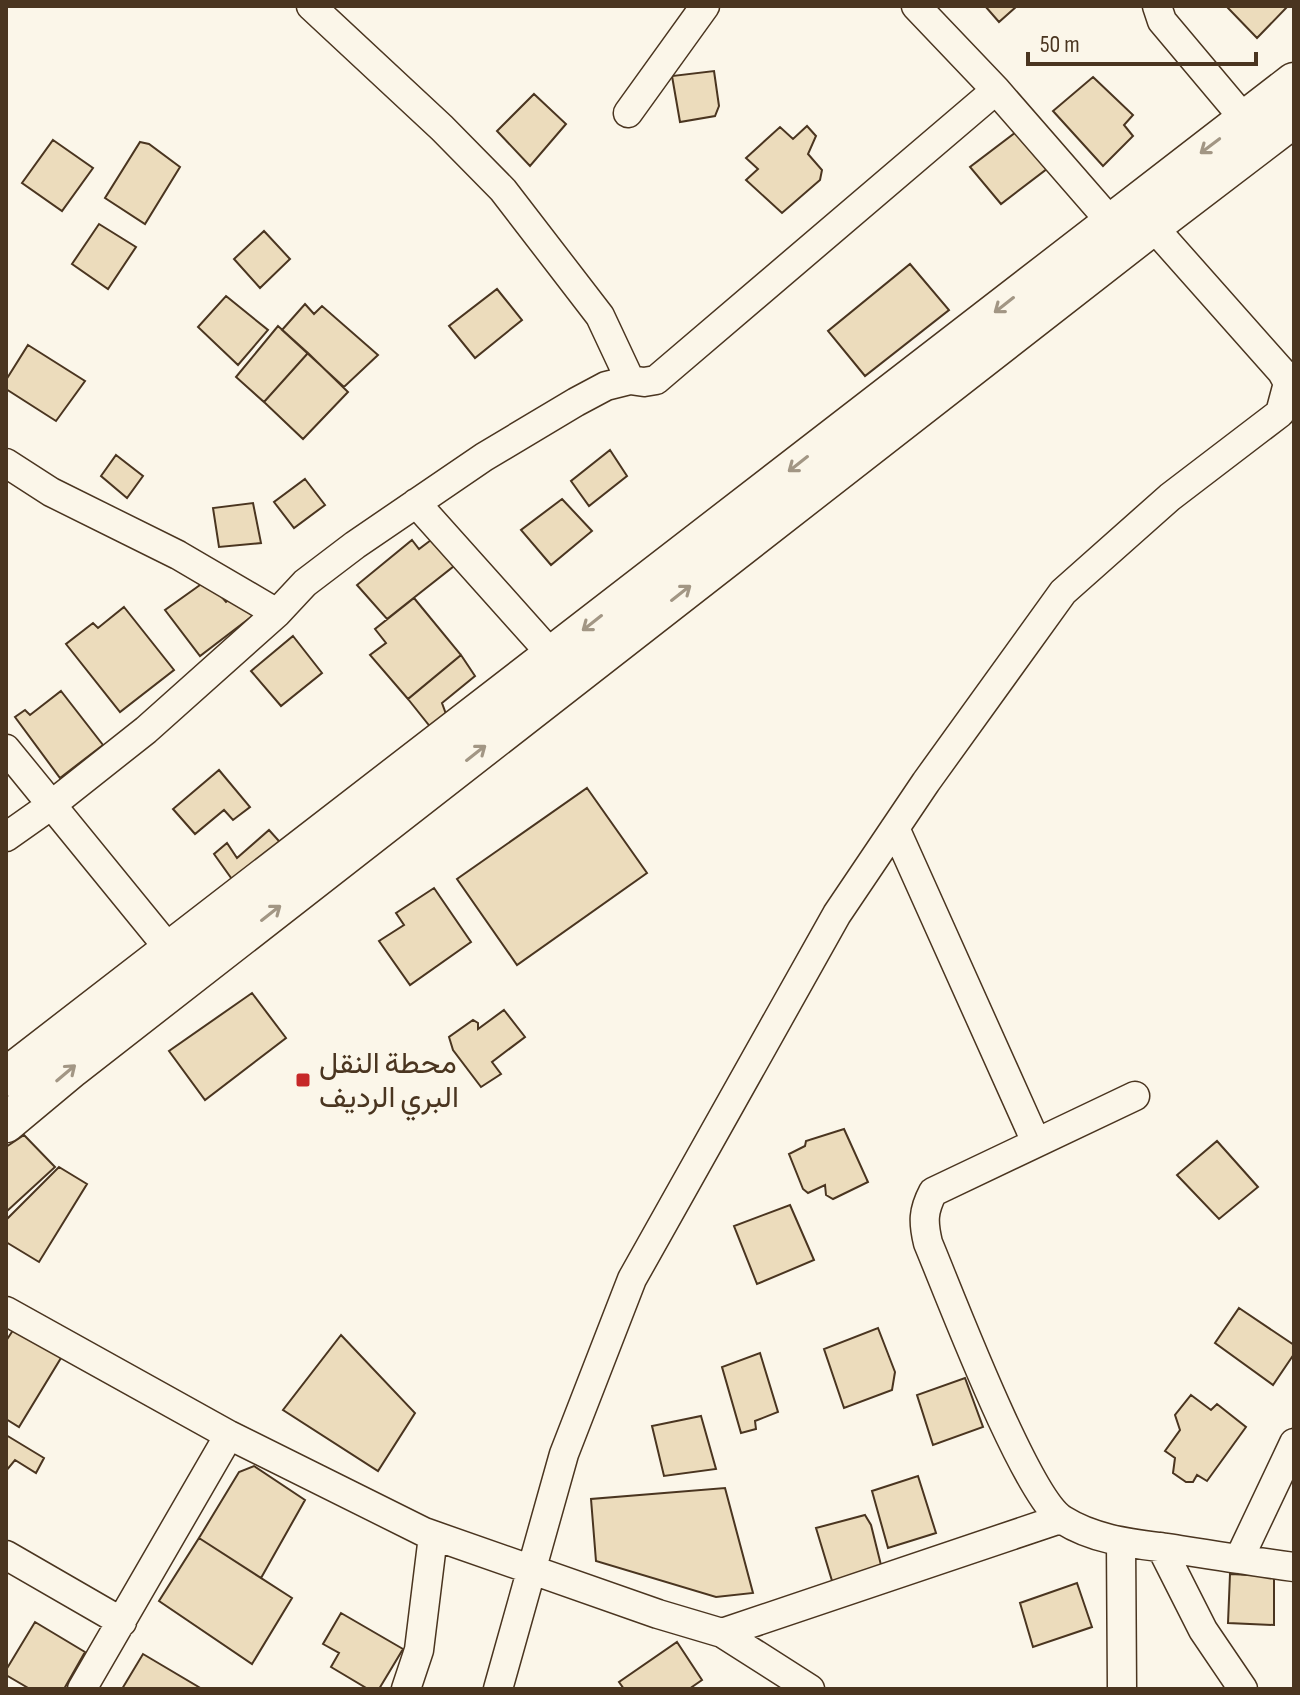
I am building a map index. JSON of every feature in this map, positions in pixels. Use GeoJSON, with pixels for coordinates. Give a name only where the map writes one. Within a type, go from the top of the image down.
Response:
{"type":"FeatureCollection","features":[{"type":"Feature","properties":{"kind":"main road"},"geometry":{"type":"LineString","coordinates":[[6,1077],[552,655],[1132,217],[1254,130],[1294,82]]}},
{"type":"Feature","properties":{"kind":"main road"},"geometry":{"type":"LineString","coordinates":[[1254,130],[1294,118]]}},
{"type":"Feature","properties":{"kind":"main road"},"geometry":{"type":"LineString","coordinates":[[6,1123],[1132,217]]}},
{"type":"Feature","properties":{"kind":"street"},"geometry":{"type":"LineString","coordinates":[[311,6],[442,128],[503,190],[600,316],[630,380]]}},
{"type":"Feature","properties":{"kind":"street"},"geometry":{"type":"LineString","coordinates":[[628,113],[705,6]]}},
{"type":"Feature","properties":{"kind":"street"},"geometry":{"type":"LineString","coordinates":[[498,1689],[564,1454],[632,1279],[837,914],[1063,592],[1170,497],[1280,413],[1288,383],[1282,372],[1226,310],[996,90],[916,6]]}},
{"type":"Feature","properties":{"kind":"street"},"geometry":{"type":"LineString","coordinates":[[1157,6],[1162,21],[1254,130]]}},
{"type":"Feature","properties":{"kind":"street"},"geometry":{"type":"LineString","coordinates":[[6,837],[146,730],[277,613],[305,583],[416,503],[484,457],[606,386],[630,380],[656,380],[996,90]]}},
{"type":"Feature","properties":{"kind":"street"},"geometry":{"type":"LineString","coordinates":[[6,463],[51,492],[178,555],[277,613]]}},
{"type":"Feature","properties":{"kind":"street"},"geometry":{"type":"LineString","coordinates":[[416,503],[552,655]]}},
{"type":"Feature","properties":{"kind":"street"},"geometry":{"type":"LineString","coordinates":[[6,749],[170,950]]}},
{"type":"Feature","properties":{"kind":"street"},"geometry":{"type":"LineString","coordinates":[[895,828],[1036,1142]]}},
{"type":"Feature","properties":{"kind":"street"},"geometry":{"type":"LineString","coordinates":[[1135,1096],[933,1192],[925,1207],[923,1222],[928,1243],[1008,1431],[1039,1492],[1060,1519],[1090,1533],[1121,1542],[1294,1567]]}},
{"type":"Feature","properties":{"kind":"street"},"geometry":{"type":"LineString","coordinates":[[6,1311],[229,1435],[442,1539],[722,1633],[793,1684]]}},
{"type":"Feature","properties":{"kind":"street"},"geometry":{"type":"LineString","coordinates":[[82,1689],[229,1435]]}},
{"type":"Feature","properties":{"kind":"street"},"geometry":{"type":"LineString","coordinates":[[1239,1559],[1294,1443]]}},
{"type":"Feature","properties":{"kind":"street"},"geometry":{"type":"LineString","coordinates":[[722,1633],[1060,1519]]}},
{"type":"Feature","properties":{"kind":"street"},"geometry":{"type":"LineString","coordinates":[[406,1689],[419,1650],[442,1539]]}},
{"type":"Feature","properties":{"kind":"street"},"geometry":{"type":"LineString","coordinates":[[1121,1542],[1122,1689]]}},
{"type":"Feature","properties":{"kind":"street"},"geometry":{"type":"LineString","coordinates":[[1161,1547],[1203,1630],[1243,1689]]}},
{"type":"Feature","properties":{"kind":"street"},"geometry":{"type":"LineString","coordinates":[[6,1555],[122,1622]]}},
{"type":"Feature","properties":{"kind":"building"},"geometry":{"type":"Polygon","coordinates":[[[985,6],[1017,6],[999,22],[985,6]]]}},
{"type":"Feature","properties":{"kind":"building"},"geometry":{"type":"Polygon","coordinates":[[[1288,6],[1257,38],[1228,8],[1288,6]]]}},
{"type":"Feature","properties":{"kind":"building"},"geometry":{"type":"Polygon","coordinates":[[[714,71],[719,106],[715,116],[680,122],[672,76],[714,71]]]}},
{"type":"Feature","properties":{"kind":"building"},"geometry":{"type":"Polygon","coordinates":[[[1093,77],[1133,115],[1124,125],[1133,136],[1103,166],[1053,111],[1093,77]]]}},
{"type":"Feature","properties":{"kind":"building"},"geometry":{"type":"Polygon","coordinates":[[[534,94],[566,124],[530,166],[497,131],[534,94]]]}},
{"type":"Feature","properties":{"kind":"building"},"geometry":{"type":"Polygon","coordinates":[[[807,126],[816,136],[808,154],[822,170],[820,180],[782,213],[746,180],[758,169],[746,158],[780,127],[793,139],[807,126]]]}},
{"type":"Feature","properties":{"kind":"building"},"geometry":{"type":"Polygon","coordinates":[[[1020,129],[1052,165],[1001,204],[970,167],[1020,129]]]}},
{"type":"Feature","properties":{"kind":"building"},"geometry":{"type":"Polygon","coordinates":[[[53,140],[93,168],[62,211],[22,183],[53,140]]]}},
{"type":"Feature","properties":{"kind":"building"},"geometry":{"type":"Polygon","coordinates":[[[140,142],[149,144],[180,167],[145,224],[105,198],[140,142]]]}},
{"type":"Feature","properties":{"kind":"building"},"geometry":{"type":"Polygon","coordinates":[[[99,224],[136,247],[108,289],[72,264],[99,224]]]}},
{"type":"Feature","properties":{"kind":"building"},"geometry":{"type":"Polygon","coordinates":[[[264,231],[290,259],[260,288],[234,259],[264,231]]]}},
{"type":"Feature","properties":{"kind":"building"},"geometry":{"type":"Polygon","coordinates":[[[910,264],[949,310],[865,376],[828,331],[910,264]]]}},
{"type":"Feature","properties":{"kind":"building"},"geometry":{"type":"Polygon","coordinates":[[[497,289],[522,320],[475,358],[449,326],[497,289]]]}},
{"type":"Feature","properties":{"kind":"building"},"geometry":{"type":"Polygon","coordinates":[[[226,296],[268,330],[238,365],[198,327],[226,296]]]}},
{"type":"Feature","properties":{"kind":"building"},"geometry":{"type":"Polygon","coordinates":[[[305,304],[314,314],[322,306],[378,355],[344,387],[282,330],[305,304]]]}},
{"type":"Feature","properties":{"kind":"building"},"geometry":{"type":"Polygon","coordinates":[[[278,326],[308,353],[264,402],[236,377],[278,326]]]}},
{"type":"Feature","properties":{"kind":"building"},"geometry":{"type":"Polygon","coordinates":[[[28,345],[85,381],[56,421],[6,389],[6,380],[28,345]]]}},
{"type":"Feature","properties":{"kind":"building"},"geometry":{"type":"Polygon","coordinates":[[[308,353],[348,392],[303,439],[264,402],[308,353]]]}},
{"type":"Feature","properties":{"kind":"building"},"geometry":{"type":"Polygon","coordinates":[[[610,450],[627,476],[589,506],[571,481],[610,450]]]}},
{"type":"Feature","properties":{"kind":"building"},"geometry":{"type":"Polygon","coordinates":[[[116,455],[143,476],[127,498],[101,476],[116,455]]]}},
{"type":"Feature","properties":{"kind":"building"},"geometry":{"type":"Polygon","coordinates":[[[305,479],[325,505],[294,528],[274,502],[305,479]]]}},
{"type":"Feature","properties":{"kind":"building"},"geometry":{"type":"Polygon","coordinates":[[[562,499],[592,531],[551,565],[521,530],[562,499]]]}},
{"type":"Feature","properties":{"kind":"building"},"geometry":{"type":"Polygon","coordinates":[[[253,503],[261,543],[219,547],[213,508],[253,503]]]}},
{"type":"Feature","properties":{"kind":"building"},"geometry":{"type":"Polygon","coordinates":[[[412,540],[419,549],[431,540],[454,566],[387,619],[357,585],[412,540]]]}},
{"type":"Feature","properties":{"kind":"building"},"geometry":{"type":"Polygon","coordinates":[[[207,580],[226,602],[234,596],[255,614],[200,656],[165,610],[207,580]]]}},
{"type":"Feature","properties":{"kind":"building"},"geometry":{"type":"Polygon","coordinates":[[[414,598],[461,655],[408,699],[370,655],[386,643],[375,629],[414,598]]]}},
{"type":"Feature","properties":{"kind":"building"},"geometry":{"type":"Polygon","coordinates":[[[124,607],[174,670],[120,712],[66,644],[93,623],[98,628],[124,607]]]}},
{"type":"Feature","properties":{"kind":"building"},"geometry":{"type":"Polygon","coordinates":[[[293,636],[322,673],[281,706],[251,671],[293,636]]]}},
{"type":"Feature","properties":{"kind":"building"},"geometry":{"type":"Polygon","coordinates":[[[461,655],[475,676],[442,703],[446,714],[432,729],[408,699],[461,655]]]}},
{"type":"Feature","properties":{"kind":"building"},"geometry":{"type":"Polygon","coordinates":[[[61,691],[103,745],[60,778],[15,717],[25,710],[30,715],[61,691]]]}},
{"type":"Feature","properties":{"kind":"building"},"geometry":{"type":"Polygon","coordinates":[[[219,770],[250,807],[233,820],[224,810],[195,834],[173,809],[219,770]]]}},
{"type":"Feature","properties":{"kind":"building"},"geometry":{"type":"Polygon","coordinates":[[[587,788],[647,873],[517,965],[457,879],[587,788]]]}},
{"type":"Feature","properties":{"kind":"building"},"geometry":{"type":"Polygon","coordinates":[[[269,830],[288,851],[239,889],[214,854],[227,843],[237,858],[269,830]]]}},
{"type":"Feature","properties":{"kind":"building"},"geometry":{"type":"Polygon","coordinates":[[[434,888],[471,942],[410,985],[379,941],[404,925],[396,913],[434,888]]]}},
{"type":"Feature","properties":{"kind":"building"},"geometry":{"type":"Polygon","coordinates":[[[252,993],[286,1038],[205,1100],[169,1051],[252,993]]]}},
{"type":"Feature","properties":{"kind":"building"},"geometry":{"type":"Polygon","coordinates":[[[504,1010],[525,1037],[492,1062],[501,1074],[481,1087],[453,1050],[449,1037],[473,1020],[478,1023],[478,1029],[504,1010]]]}},
{"type":"Feature","properties":{"kind":"building"},"geometry":{"type":"Polygon","coordinates":[[[844,1129],[868,1182],[833,1199],[826,1195],[825,1185],[808,1193],[803,1189],[789,1154],[805,1146],[806,1141],[844,1129]]]}},
{"type":"Feature","properties":{"kind":"building"},"geometry":{"type":"Polygon","coordinates":[[[24,1135],[55,1167],[6,1212],[6,1147],[24,1135]]]}},
{"type":"Feature","properties":{"kind":"building"},"geometry":{"type":"Polygon","coordinates":[[[1217,1141],[1258,1187],[1219,1219],[1177,1175],[1217,1141]]]}},
{"type":"Feature","properties":{"kind":"building"},"geometry":{"type":"Polygon","coordinates":[[[59,1167],[87,1184],[39,1262],[6,1242],[6,1220],[59,1167]]]}},
{"type":"Feature","properties":{"kind":"building"},"geometry":{"type":"Polygon","coordinates":[[[790,1205],[814,1260],[757,1284],[734,1226],[790,1205]]]}},
{"type":"Feature","properties":{"kind":"building"},"geometry":{"type":"Polygon","coordinates":[[[1239,1308],[1294,1345],[1294,1354],[1273,1385],[1215,1343],[1239,1308]]]}},
{"type":"Feature","properties":{"kind":"building"},"geometry":{"type":"Polygon","coordinates":[[[17,1324],[64,1353],[19,1427],[6,1419],[6,1341],[17,1324]]]}},
{"type":"Feature","properties":{"kind":"building"},"geometry":{"type":"Polygon","coordinates":[[[878,1328],[895,1372],[892,1390],[844,1408],[824,1349],[878,1328]]]}},
{"type":"Feature","properties":{"kind":"building"},"geometry":{"type":"Polygon","coordinates":[[[341,1335],[415,1413],[378,1471],[283,1410],[341,1335]]]}},
{"type":"Feature","properties":{"kind":"building"},"geometry":{"type":"Polygon","coordinates":[[[760,1353],[778,1412],[755,1421],[756,1429],[741,1433],[722,1367],[760,1353]]]}},
{"type":"Feature","properties":{"kind":"building"},"geometry":{"type":"Polygon","coordinates":[[[965,1378],[983,1427],[933,1445],[917,1395],[965,1378]]]}},
{"type":"Feature","properties":{"kind":"building"},"geometry":{"type":"Polygon","coordinates":[[[1191,1395],[1211,1410],[1217,1404],[1246,1427],[1207,1481],[1197,1475],[1193,1482],[1186,1482],[1173,1473],[1175,1458],[1165,1451],[1180,1430],[1175,1415],[1191,1395]]]}},
{"type":"Feature","properties":{"kind":"building"},"geometry":{"type":"Polygon","coordinates":[[[701,1416],[716,1469],[664,1476],[652,1426],[701,1416]]]}},
{"type":"Feature","properties":{"kind":"building"},"geometry":{"type":"Polygon","coordinates":[[[6,1435],[44,1458],[36,1473],[15,1460],[6,1471],[6,1435]]]}},
{"type":"Feature","properties":{"kind":"building"},"geometry":{"type":"Polygon","coordinates":[[[254,1466],[305,1500],[261,1578],[199,1538],[239,1472],[254,1466]]]}},
{"type":"Feature","properties":{"kind":"building"},"geometry":{"type":"Polygon","coordinates":[[[918,1476],[936,1533],[888,1548],[872,1491],[918,1476]]]}},
{"type":"Feature","properties":{"kind":"building"},"geometry":{"type":"Polygon","coordinates":[[[725,1488],[753,1593],[716,1597],[596,1561],[591,1499],[725,1488]]]}},
{"type":"Feature","properties":{"kind":"building"},"geometry":{"type":"Polygon","coordinates":[[[865,1515],[871,1525],[882,1569],[833,1584],[816,1528],[865,1515]]]}},
{"type":"Feature","properties":{"kind":"building"},"geometry":{"type":"Polygon","coordinates":[[[199,1538],[292,1598],[252,1664],[159,1601],[199,1538]]]}},
{"type":"Feature","properties":{"kind":"building"},"geometry":{"type":"Polygon","coordinates":[[[1230,1574],[1274,1576],[1274,1625],[1228,1623],[1230,1574]]]}},
{"type":"Feature","properties":{"kind":"building"},"geometry":{"type":"Polygon","coordinates":[[[1077,1583],[1092,1627],[1033,1647],[1020,1603],[1077,1583]]]}},
{"type":"Feature","properties":{"kind":"building"},"geometry":{"type":"Polygon","coordinates":[[[341,1613],[403,1649],[379,1689],[368,1689],[331,1667],[339,1653],[323,1644],[341,1613]]]}},
{"type":"Feature","properties":{"kind":"building"},"geometry":{"type":"Polygon","coordinates":[[[35,1622],[85,1652],[64,1689],[30,1689],[6,1675],[6,1670],[35,1622]]]}},
{"type":"Feature","properties":{"kind":"building"},"geometry":{"type":"Polygon","coordinates":[[[677,1642],[702,1680],[689,1689],[624,1689],[619,1682],[677,1642]]]}},
{"type":"Feature","properties":{"kind":"building"},"geometry":{"type":"Polygon","coordinates":[[[143,1654],[202,1689],[122,1689],[143,1654]]]}},
{"type":"Feature","properties":{"kind":"place","name":"محطة النقل البري الرديف"},"geometry":{"type":"Point","coordinates":[303,1080]}}]}
